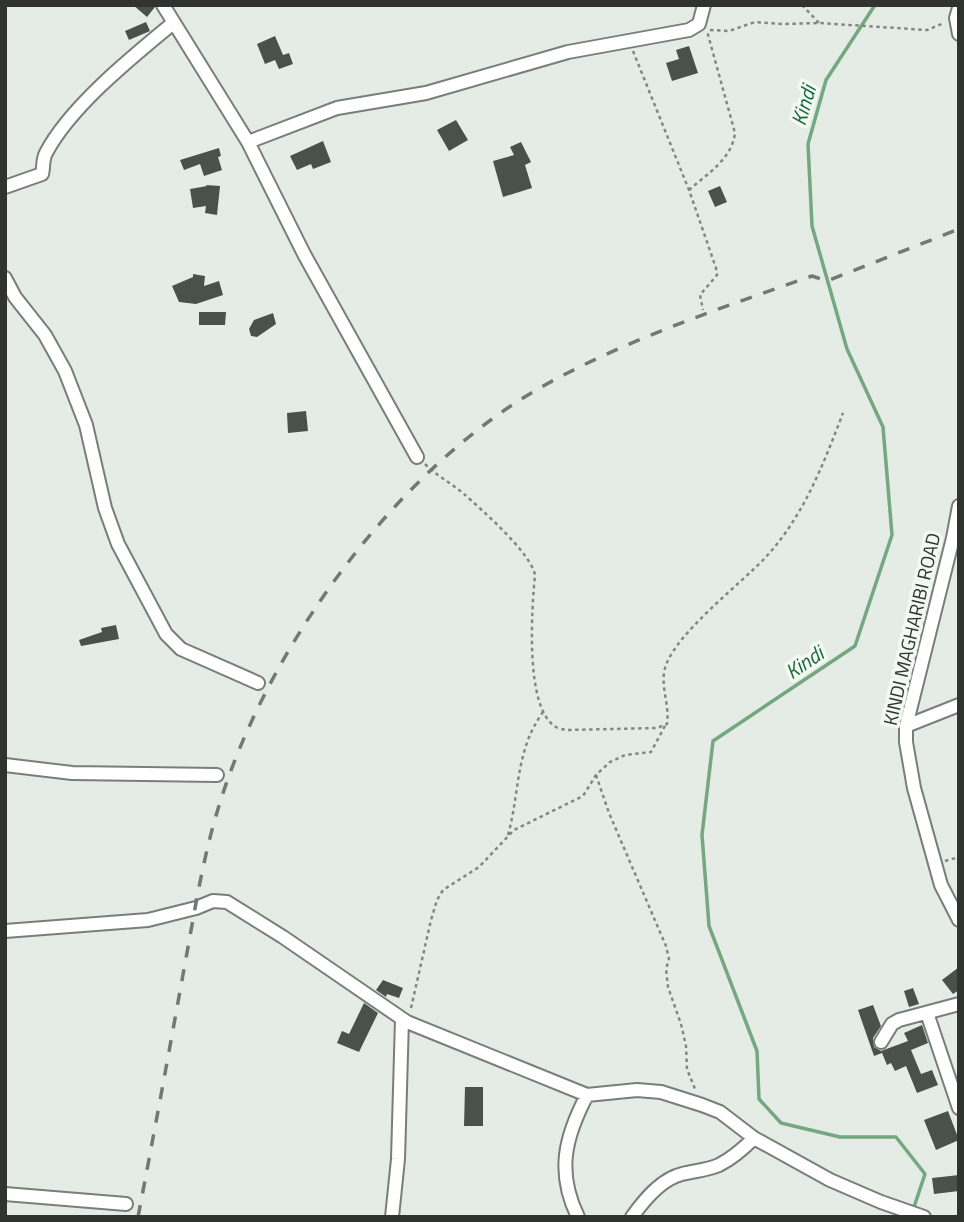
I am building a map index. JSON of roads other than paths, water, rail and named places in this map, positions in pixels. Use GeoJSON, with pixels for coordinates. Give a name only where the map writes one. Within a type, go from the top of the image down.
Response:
{"type":"FeatureCollection","features":[{"type":"Feature","properties":{"kind":"street"},"geometry":{"type":"LineString","coordinates":[[163,5],[172,24],[248,142],[304,254],[417,457]]}},
{"type":"Feature","properties":{"kind":"street"},"geometry":{"type":"LineString","coordinates":[[248,142],[337,107],[426,93],[545,58],[695,27],[702,18],[704,5]]}},
{"type":"Feature","properties":{"kind":"street"},"geometry":{"type":"LineString","coordinates":[[957,13],[959,34]]}},
{"type":"Feature","properties":{"kind":"street"},"geometry":{"type":"LineString","coordinates":[[5,187],[42,174],[45,155],[78,110],[172,24]]}},
{"type":"Feature","properties":{"kind":"street"},"geometry":{"type":"LineString","coordinates":[[5,278],[15,297],[45,335],[65,371],[86,425],[105,508],[118,544],[160,624],[173,643],[181,649],[258,683]]}},
{"type":"Feature","properties":{"kind":"street","name":"KINDI MAGHARIBI ROAD"},"geometry":{"type":"LineString","coordinates":[[959,506],[905,726],[914,788],[941,885],[959,920]]}},
{"type":"Feature","properties":{"kind":"street"},"geometry":{"type":"LineString","coordinates":[[905,726],[959,705]]}},
{"type":"Feature","properties":{"kind":"street"},"geometry":{"type":"LineString","coordinates":[[5,765],[72,773],[217,775]]}},
{"type":"Feature","properties":{"kind":"street"},"geometry":{"type":"LineString","coordinates":[[5,931],[148,920],[220,900],[228,902],[405,1020],[587,1095],[637,1090],[661,1092],[702,1105],[720,1112],[754,1138],[830,1180],[924,1217]]}},
{"type":"Feature","properties":{"kind":"street"},"geometry":{"type":"LineString","coordinates":[[881,1042],[892,1024],[899,1020],[959,1004]]}},
{"type":"Feature","properties":{"kind":"street"},"geometry":{"type":"LineString","coordinates":[[927,1013],[959,1108]]}},
{"type":"Feature","properties":{"kind":"street"},"geometry":{"type":"LineString","coordinates":[[392,1217],[398,1159],[405,1020]]}},
{"type":"Feature","properties":{"kind":"street"},"geometry":{"type":"LineString","coordinates":[[578,1217],[568,1195],[564,1163],[568,1141],[587,1095]]}},
{"type":"Feature","properties":{"kind":"street"},"geometry":{"type":"LineString","coordinates":[[632,1217],[667,1180],[718,1165],[741,1151],[754,1138]]}},
{"type":"Feature","properties":{"kind":"street"},"geometry":{"type":"LineString","coordinates":[[5,1194],[126,1204]]}},
{"type":"Feature","properties":{"kind":"waterway","name":"Kindi"},"geometry":{"type":"LineString","coordinates":[[875,5],[826,80],[808,144],[812,226],[847,349],[883,427],[892,535],[855,646],[713,741],[702,835],[709,926],[757,1051],[759,1099],[781,1123],[840,1137],[896,1137],[925,1174],[913,1210]]}},
{"type":"Feature","properties":{"kind":"railway"},"geometry":{"type":"LineString","coordinates":[[138,1217],[207,848],[218,809],[240,748],[269,687],[304,626],[344,568],[389,513],[438,463],[490,420],[577,368],[710,312],[812,276],[827,281],[959,229]]}}]}
